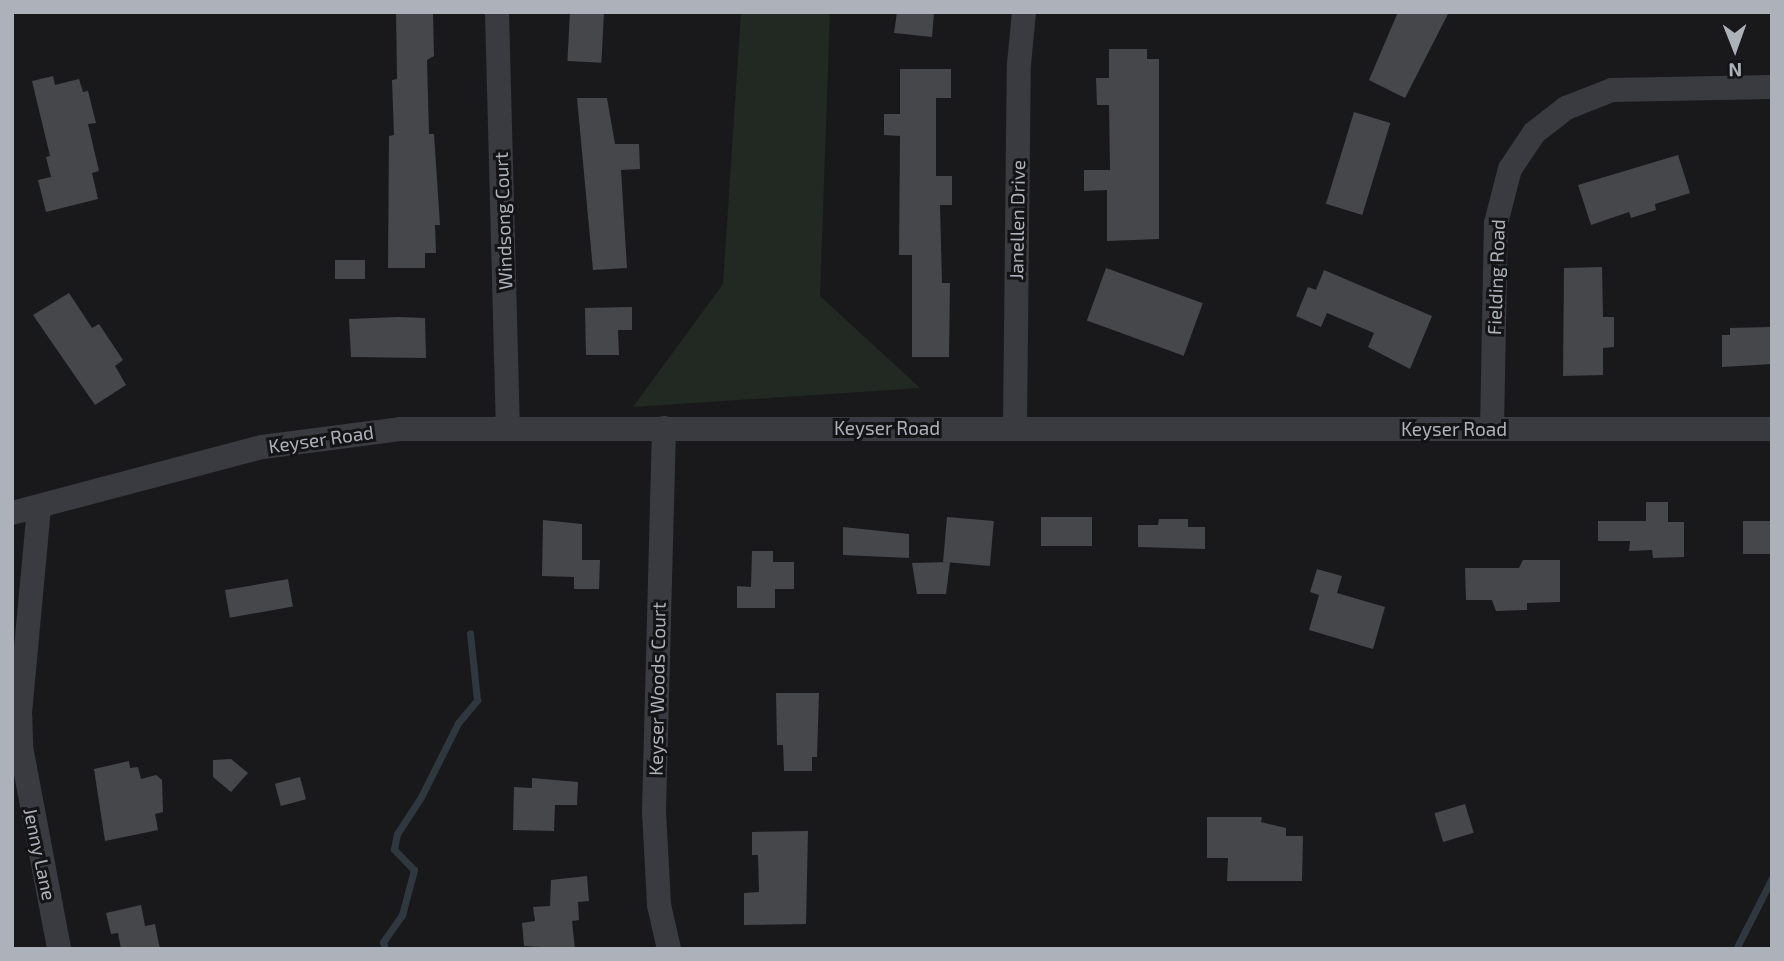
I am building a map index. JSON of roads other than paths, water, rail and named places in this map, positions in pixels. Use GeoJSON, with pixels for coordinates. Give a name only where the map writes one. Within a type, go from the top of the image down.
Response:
{"type":"FeatureCollection","features":[{"type":"Feature","properties":{"kind":"street","name":"Windsong Court"},"geometry":{"type":"LineString","coordinates":[[497,12],[508,429]]}},
{"type":"Feature","properties":{"kind":"street","name":"Janellen Drive"},"geometry":{"type":"LineString","coordinates":[[1015,427],[1018,64],[1024,12]]}},
{"type":"Feature","properties":{"kind":"street","name":"Fielding Road"},"geometry":{"type":"LineString","coordinates":[[1492,429],[1496,223],[1510,169],[1534,133],[1566,108],[1612,90],[1772,87]]}},
{"type":"Feature","properties":{"kind":"street","name":"Keyser Woods Court"},"geometry":{"type":"LineString","coordinates":[[664,428],[654,811],[659,905],[669,949]]}},
{"type":"Feature","properties":{"kind":"street","name":"Keyser Road"},"geometry":{"type":"LineString","coordinates":[[12,513],[39,508],[215,458],[305,439],[400,429],[1772,429]]}},
{"type":"Feature","properties":{"kind":"street","name":"Jenny Lane"},"geometry":{"type":"LineString","coordinates":[[39,508],[20,711],[21,747],[59,949]]}},
{"type":"Feature","properties":{"kind":"waterway"},"geometry":{"type":"LineString","coordinates":[[385,949],[383,942],[402,915],[414,870],[394,849],[397,834],[421,797],[458,723],[477,700],[470,633]]}},
{"type":"Feature","properties":{"kind":"waterway"},"geometry":{"type":"LineString","coordinates":[[1736,949],[1772,878]]}}]}
